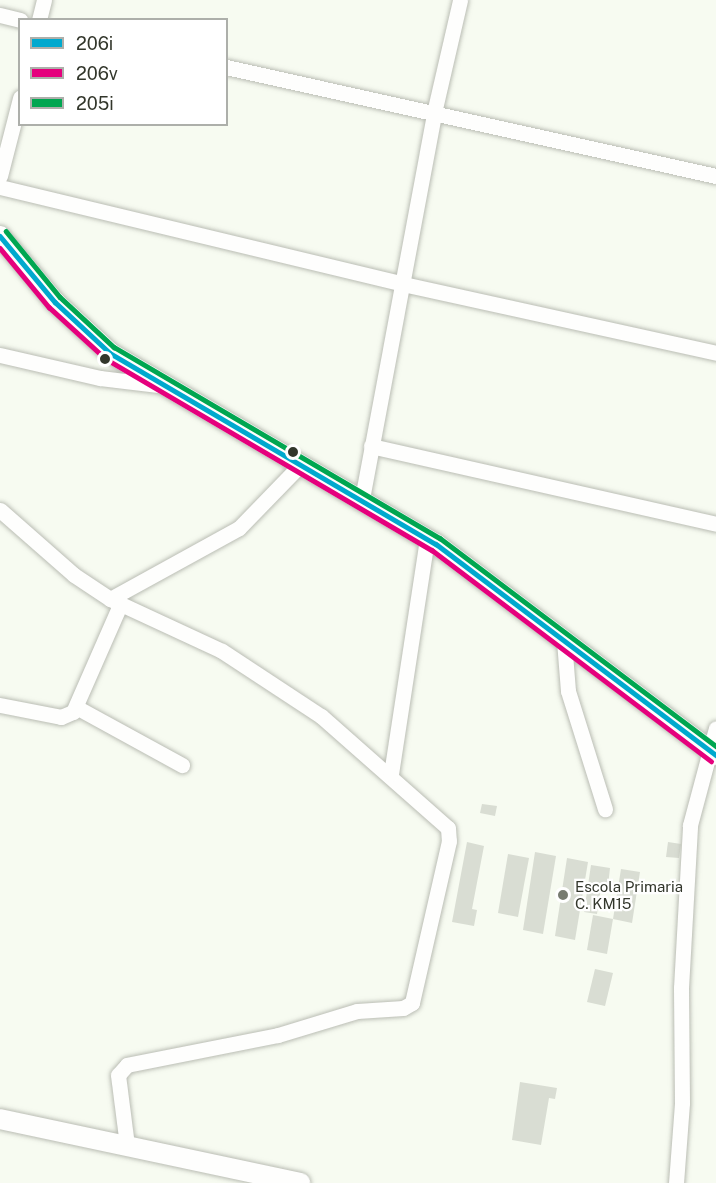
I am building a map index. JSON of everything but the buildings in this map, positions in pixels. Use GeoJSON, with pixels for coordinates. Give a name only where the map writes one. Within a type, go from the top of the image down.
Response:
{"type":"FeatureCollection","features":[{"type":"Feature","properties":{"kind":"street"},"geometry":{"type":"LineString","coordinates":[[40,18],[44,0]]}},
{"type":"Feature","properties":{"kind":"street"},"geometry":{"type":"LineString","coordinates":[[362,499],[434,113],[460,0]]}},
{"type":"Feature","properties":{"kind":"street"},"geometry":{"type":"LineString","coordinates":[[0,15],[18,20]]}},
{"type":"Feature","properties":{"kind":"street"},"geometry":{"type":"LineString","coordinates":[[228,67],[716,176]]}},
{"type":"Feature","properties":{"kind":"street"},"geometry":{"type":"LineString","coordinates":[[0,176],[18,106]]}},
{"type":"Feature","properties":{"kind":"street"},"geometry":{"type":"LineString","coordinates":[[0,187],[403,284],[716,353]]}},
{"type":"Feature","properties":{"kind":"street"},"geometry":{"type":"LineString","coordinates":[[0,236],[83,331],[110,353],[428,539],[713,753]]}},
{"type":"Feature","properties":{"kind":"street"},"geometry":{"type":"LineString","coordinates":[[0,355],[100,378],[167,386]]}},
{"type":"Feature","properties":{"kind":"street"},"geometry":{"type":"LineString","coordinates":[[371,446],[716,524]]}},
{"type":"Feature","properties":{"kind":"street"},"geometry":{"type":"LineString","coordinates":[[0,705],[61,717],[76,707],[115,602],[239,528],[301,464]]}},
{"type":"Feature","properties":{"kind":"street"},"geometry":{"type":"LineString","coordinates":[[0,510],[74,575],[115,602],[222,651],[321,716],[391,774],[448,828],[449,841],[412,1003],[403,1008],[357,1011],[278,1035],[127,1065],[118,1074],[127,1145]]}},
{"type":"Feature","properties":{"kind":"street"},"geometry":{"type":"LineString","coordinates":[[391,774],[428,539]]}},
{"type":"Feature","properties":{"kind":"street"},"geometry":{"type":"LineString","coordinates":[[564,641],[568,691],[605,808]]}},
{"type":"Feature","properties":{"kind":"street"},"geometry":{"type":"LineString","coordinates":[[76,707],[182,765]]}},
{"type":"Feature","properties":{"kind":"street"},"geometry":{"type":"LineString","coordinates":[[676,1183],[682,1103],[681,988],[690,825],[713,753],[716,728]]}},
{"type":"Feature","properties":{"kind":"street"},"geometry":{"type":"LineString","coordinates":[[0,1119],[300,1183]]}},
{"type":"Feature","properties":{"kind":"transit line","name":"205i"},"geometry":{"type":"LineString","coordinates":[[6,231],[60,297],[114,347],[440,538],[716,746]]}},
{"type":"Feature","properties":{"kind":"transit line","name":"206i"},"geometry":{"type":"LineString","coordinates":[[0,236],[55,302],[110,353],[436,544],[716,755]]}},
{"type":"Feature","properties":{"kind":"transit line","name":"206v"},"geometry":{"type":"LineString","coordinates":[[0,248],[49,307],[106,359],[432,550],[711,761]]}},
{"type":"Feature","properties":{"kind":"place","name":"Escola Primaria C. KM15"},"geometry":{"type":"Point","coordinates":[563,895]}}]}
